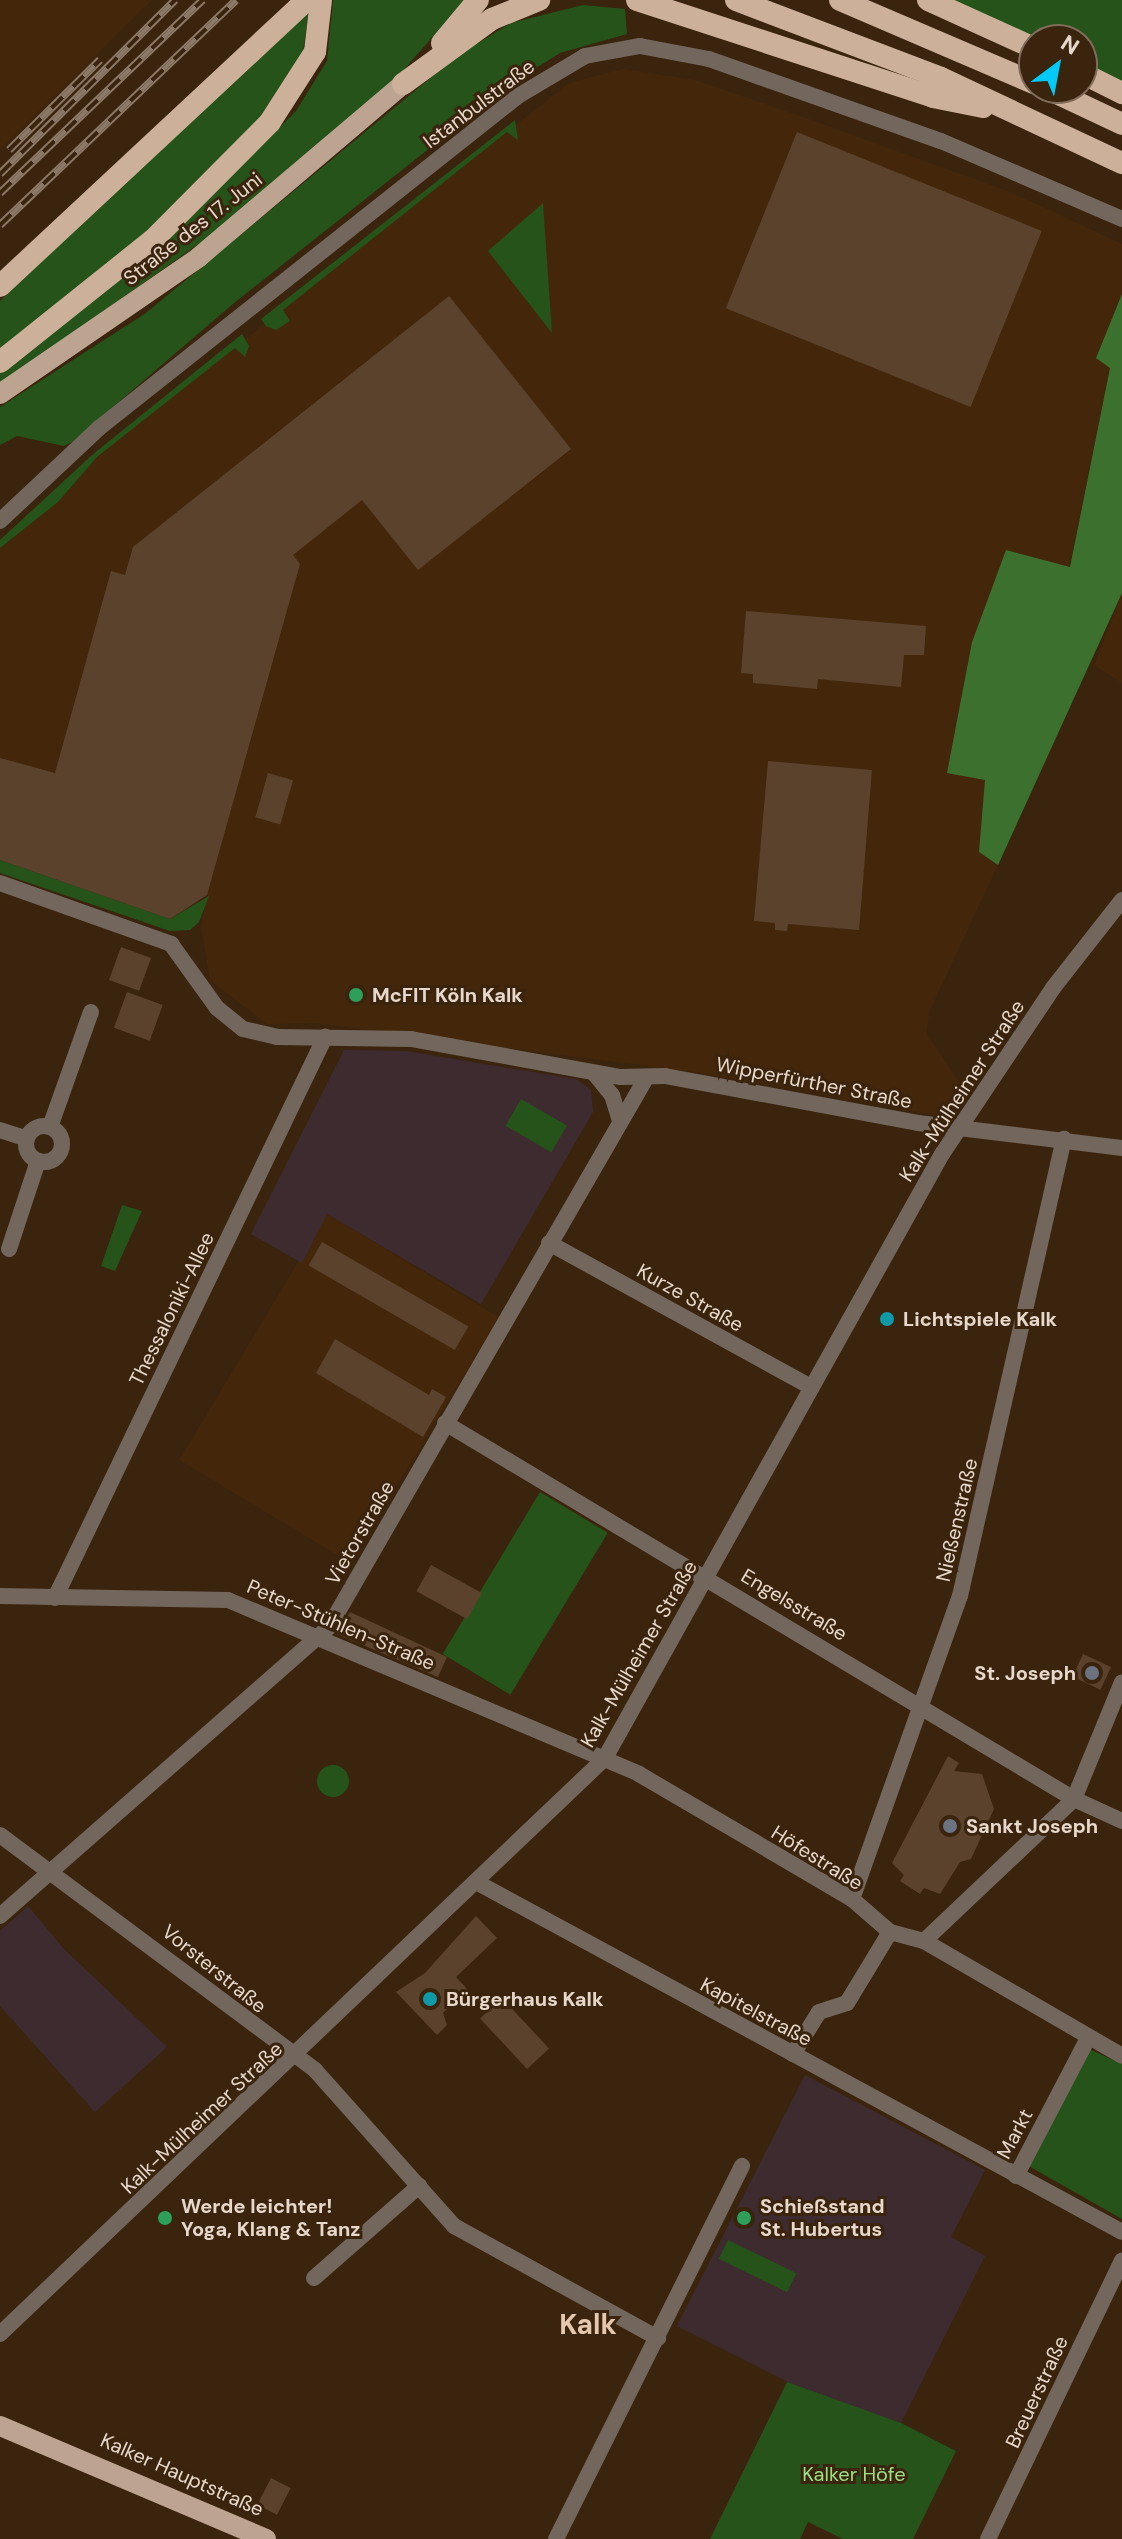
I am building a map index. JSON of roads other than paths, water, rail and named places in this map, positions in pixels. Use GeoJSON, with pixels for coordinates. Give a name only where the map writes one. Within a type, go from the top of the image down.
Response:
{"type":"FeatureCollection","features":[{"type":"Feature","properties":{"kind":"highway"},"geometry":{"type":"LineString","coordinates":[[0,286],[307,0]]}},
{"type":"Feature","properties":{"kind":"highway"},"geometry":{"type":"LineString","coordinates":[[0,362],[153,240],[284,106],[315,52],[321,0]]}},
{"type":"Feature","properties":{"kind":"highway"},"geometry":{"type":"LineString","coordinates":[[403,84],[478,0]]}},
{"type":"Feature","properties":{"kind":"highway"},"geometry":{"type":"LineString","coordinates":[[403,84],[492,19],[539,0]]}},
{"type":"Feature","properties":{"kind":"highway"},"geometry":{"type":"LineString","coordinates":[[637,0],[933,97],[1018,113]]}},
{"type":"Feature","properties":{"kind":"highway"},"geometry":{"type":"LineString","coordinates":[[736,0],[1018,113],[1122,163]]}},
{"type":"Feature","properties":{"kind":"highway"},"geometry":{"type":"LineString","coordinates":[[840,0],[1018,76]]}},
{"type":"Feature","properties":{"kind":"highway"},"geometry":{"type":"LineString","coordinates":[[928,0],[1018,41]]}},
{"type":"Feature","properties":{"kind":"highway"},"geometry":{"type":"LineString","coordinates":[[1098,81],[1117,91]]}},
{"type":"Feature","properties":{"kind":"highway"},"geometry":{"type":"LineString","coordinates":[[1080,104],[1122,124]]}},
{"type":"Feature","properties":{"kind":"main road","name":"Straße des 17. Juni"},"geometry":{"type":"LineString","coordinates":[[0,394],[199,257],[403,84]]}},
{"type":"Feature","properties":{"kind":"main road","name":"Kalker Hauptstraße"},"geometry":{"type":"LineString","coordinates":[[0,2411],[79,2455]]}},
{"type":"Feature","properties":{"kind":"main road","name":"Kalker Hauptstraße"},"geometry":{"type":"LineString","coordinates":[[0,2426],[79,2455],[266,2539]]}},
{"type":"Feature","properties":{"kind":"street","name":"Istanbulstraße"},"geometry":{"type":"LineString","coordinates":[[0,521],[99,428],[521,94],[585,56],[640,46],[709,59],[941,141],[1122,219]]}},
{"type":"Feature","properties":{"kind":"street","name":"Wipperfürther Straße"},"geometry":{"type":"LineString","coordinates":[[0,883],[171,944],[231,1021],[277,1037],[411,1039],[594,1073],[645,1080],[665,1076],[961,1126],[1122,1148]]}},
{"type":"Feature","properties":{"kind":"street","name":"Kalk-Mülheimer Straße"},"geometry":{"type":"LineString","coordinates":[[0,2334],[297,2057],[605,1758],[811,1387],[961,1126],[1053,988],[1122,900]]}},
{"type":"Feature","properties":{"kind":"street"},"geometry":{"type":"LineString","coordinates":[[38,1161],[55,1158],[62,1148],[50,1127],[91,1012]]}},
{"type":"Feature","properties":{"kind":"street","name":"Thessaloniki-Allee"},"geometry":{"type":"LineString","coordinates":[[55,1598],[325,1037]]}},
{"type":"Feature","properties":{"kind":"street"},"geometry":{"type":"LineString","coordinates":[[594,1073],[612,1095],[620,1122]]}},
{"type":"Feature","properties":{"kind":"street","name":"Vietorstraße"},"geometry":{"type":"LineString","coordinates":[[0,1916],[317,1638],[645,1080]]}},
{"type":"Feature","properties":{"kind":"street"},"geometry":{"type":"LineString","coordinates":[[38,1161],[28,1152],[27,1139],[32,1131],[50,1127]]}},
{"type":"Feature","properties":{"kind":"street"},"geometry":{"type":"LineString","coordinates":[[0,1130],[27,1139]]}},
{"type":"Feature","properties":{"kind":"street","name":"Nießenstraße"},"geometry":{"type":"LineString","coordinates":[[852,1899],[960,1596],[1064,1139]]}},
{"type":"Feature","properties":{"kind":"street"},"geometry":{"type":"LineString","coordinates":[[9,1249],[38,1161]]}},
{"type":"Feature","properties":{"kind":"street","name":"Kurze Straße"},"geometry":{"type":"LineString","coordinates":[[549,1243],[811,1387]]}},
{"type":"Feature","properties":{"kind":"street","name":"Engelsstraße"},"geometry":{"type":"LineString","coordinates":[[445,1423],[922,1705],[1074,1799],[1122,1821]]}},
{"type":"Feature","properties":{"kind":"street","name":"Peter-Stühlen-Straße"},"geometry":{"type":"LineString","coordinates":[[0,1596],[228,1600],[605,1758]]}},
{"type":"Feature","properties":{"kind":"street"},"geometry":{"type":"LineString","coordinates":[[924,1941],[1074,1799],[1122,1682]]}},
{"type":"Feature","properties":{"kind":"street","name":"Höfestraße"},"geometry":{"type":"LineString","coordinates":[[605,1758],[852,1899],[890,1932],[924,1941],[1088,2038]]}},
{"type":"Feature","properties":{"kind":"street","name":"Vorsterstraße"},"geometry":{"type":"LineString","coordinates":[[0,1835],[53,1871],[297,2057],[454,2226],[658,2338]]}},
{"type":"Feature","properties":{"kind":"street","name":"Kapitelstraße"},"geometry":{"type":"LineString","coordinates":[[478,1883],[1016,2176]]}},
{"type":"Feature","properties":{"kind":"street"},"geometry":{"type":"LineString","coordinates":[[793,2054],[819,2012],[847,2003],[890,1932]]}},
{"type":"Feature","properties":{"kind":"street"},"geometry":{"type":"LineString","coordinates":[[1088,2038],[1122,2056]]}},
{"type":"Feature","properties":{"kind":"street","name":"Markt"},"geometry":{"type":"LineString","coordinates":[[1088,2038],[1016,2176],[1122,2232]]}},
{"type":"Feature","properties":{"kind":"street"},"geometry":{"type":"LineString","coordinates":[[556,2539],[742,2166]]}},
{"type":"Feature","properties":{"kind":"street"},"geometry":{"type":"LineString","coordinates":[[314,2278],[419,2186]]}},
{"type":"Feature","properties":{"kind":"street","name":"Breuerstraße"},"geometry":{"type":"LineString","coordinates":[[988,2539],[1122,2261]]}},
{"type":"Feature","properties":{"kind":"railway"},"geometry":{"type":"LineString","coordinates":[[0,174],[175,0]]}},
{"type":"Feature","properties":{"kind":"railway"},"geometry":{"type":"LineString","coordinates":[[0,193],[203,0]]}},
{"type":"Feature","properties":{"kind":"railway"},"geometry":{"type":"LineString","coordinates":[[0,225],[236,0]]}},
{"type":"Feature","properties":{"kind":"railway"},"geometry":{"type":"LineString","coordinates":[[9,150],[100,60]]}},
{"type":"Feature","properties":{"kind":"place","name":"McFIT Köln Kalk"},"geometry":{"type":"Point","coordinates":[356,995]}},
{"type":"Feature","properties":{"kind":"place","name":"Lichtspiele Kalk"},"geometry":{"type":"Point","coordinates":[887,1319]}},
{"type":"Feature","properties":{"kind":"place","name":"St. Joseph"},"geometry":{"type":"Point","coordinates":[1092,1673]}},
{"type":"Feature","properties":{"kind":"place","name":"Sankt Joseph"},"geometry":{"type":"Point","coordinates":[950,1826]}},
{"type":"Feature","properties":{"kind":"place","name":"Bürgerhaus Kalk"},"geometry":{"type":"Point","coordinates":[430,1999]}},
{"type":"Feature","properties":{"kind":"place","name":"Werde leichter! Yoga, Klang & Tanz"},"geometry":{"type":"Point","coordinates":[165,2218]}},
{"type":"Feature","properties":{"kind":"place","name":"Schießstand St. Hubertus"},"geometry":{"type":"Point","coordinates":[744,2218]}},
{"type":"Feature","properties":{"kind":"district","name":"Kalk"},"geometry":{"type":"Point","coordinates":[588,2325]}},
{"type":"Feature","properties":{"kind":"park label","name":"Kalker Höfe"},"geometry":{"type":"Point","coordinates":[854,2474]}}]}
